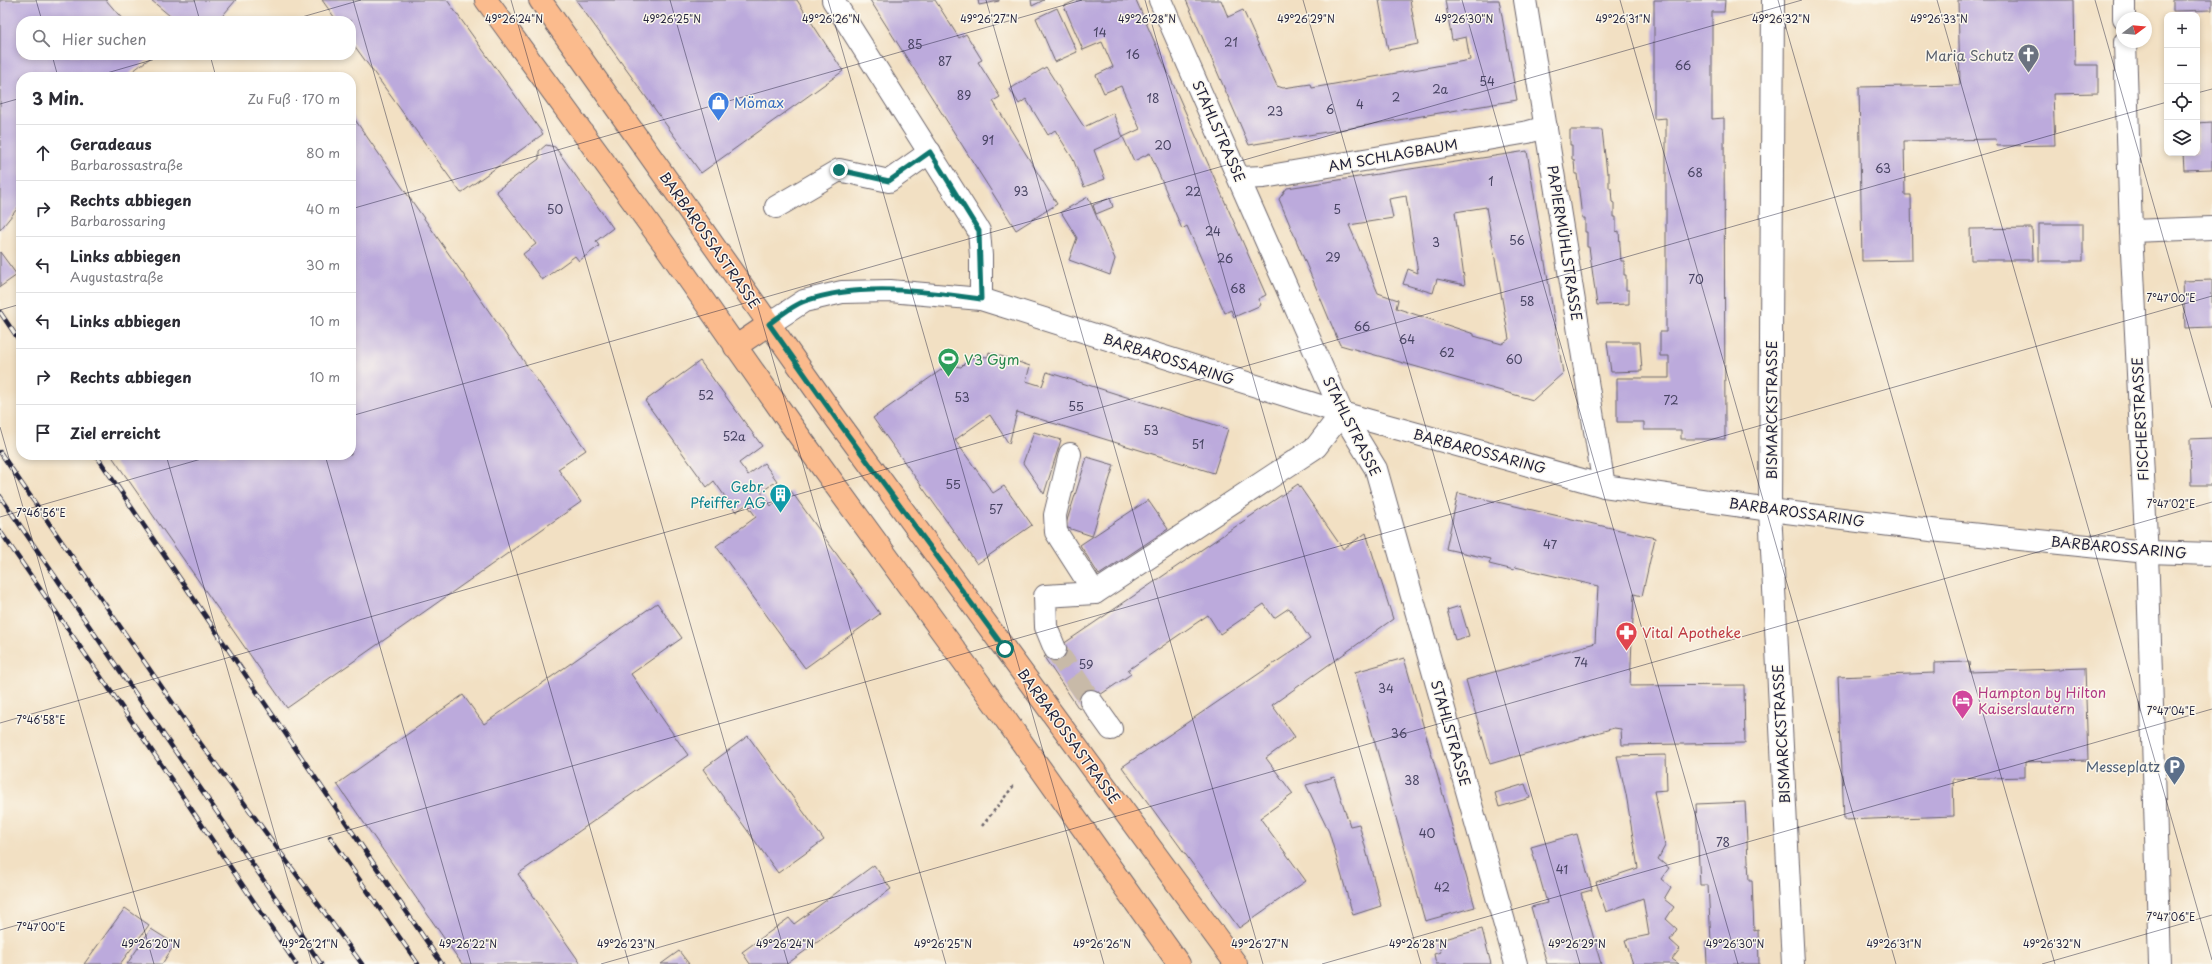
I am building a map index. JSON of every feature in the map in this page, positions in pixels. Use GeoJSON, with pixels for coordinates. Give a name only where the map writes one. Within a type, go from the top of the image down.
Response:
{"type":"FeatureCollection","features":[{"type":"Feature","properties":{"kind":"main road"},"geometry":{"type":"LineString","coordinates":[[486,0],[664,244],[735,347],[996,706],[1179,964]]}},
{"type":"Feature","properties":{"kind":"main road","name":"BARBAROSSASTRASSE"},"geometry":{"type":"LineString","coordinates":[[540,0],[837,420],[1236,964]]}},
{"type":"Feature","properties":{"kind":"main road"},"geometry":{"type":"LineString","coordinates":[[735,347],[769,324]]}},
{"type":"Feature","properties":{"kind":"street"},"geometry":{"type":"LineString","coordinates":[[833,0],[979,231],[981,299]]}},
{"type":"Feature","properties":{"kind":"street","name":"STAHLSTRASSE"},"geometry":{"type":"LineString","coordinates":[[1160,0],[1240,178],[1342,414],[1376,469],[1516,964]]}},
{"type":"Feature","properties":{"kind":"street","name":"PAPIERMÜHLSTRASSE"},"geometry":{"type":"LineString","coordinates":[[1525,0],[1604,486]]}},
{"type":"Feature","properties":{"kind":"street","name":"BISMARCKSTRASSE"},"geometry":{"type":"LineString","coordinates":[[1773,0],[1770,510],[1793,964]]}},
{"type":"Feature","properties":{"kind":"street"},"geometry":{"type":"LineString","coordinates":[[2124,0],[2124,12]]}},
{"type":"Feature","properties":{"kind":"street","name":"FISCHERSTRASSE"},"geometry":{"type":"LineString","coordinates":[[2125,48],[2130,231],[2147,552],[2160,964]]}},
{"type":"Feature","properties":{"kind":"street","name":"AM SCHLAGBAUM"},"geometry":{"type":"LineString","coordinates":[[1240,178],[1272,176],[1546,127]]}},
{"type":"Feature","properties":{"kind":"street"},"geometry":{"type":"LineString","coordinates":[[776,207],[839,170],[889,181],[930,152]]}},
{"type":"Feature","properties":{"kind":"street"},"geometry":{"type":"LineString","coordinates":[[2130,231],[2212,228]]}},
{"type":"Feature","properties":{"kind":"street","name":"BARBAROSSARING"},"geometry":{"type":"LineString","coordinates":[[769,324],[804,301],[842,292],[890,291],[981,299],[1342,414],[1604,486],[1770,510],[1931,530],[2147,552],[2212,554]]}},
{"type":"Feature","properties":{"kind":"street"},"geometry":{"type":"LineString","coordinates":[[1056,649],[1046,627],[1045,596],[1095,593],[1316,447],[1342,414]]}},
{"type":"Feature","properties":{"kind":"street"},"geometry":{"type":"LineString","coordinates":[[1070,454],[1055,515],[1056,532],[1095,593]]}},
{"type":"Feature","properties":{"kind":"street"},"geometry":{"type":"LineString","coordinates":[[1091,701],[1111,729]]}},
{"type":"Feature","properties":{"kind":"path"},"geometry":{"type":"LineString","coordinates":[[982,826],[1015,784]]}},
{"type":"Feature","properties":{"kind":"building"},"geometry":{"type":"Polygon","coordinates":[[[0,0],[106,0],[120,16],[16,16],[16,60],[147,60],[132,72],[16,72],[16,210],[0,230],[0,0]]]}},
{"type":"Feature","properties":{"kind":"building"},"geometry":{"type":"Polygon","coordinates":[[[151,0],[236,0],[222,16],[170,16],[151,0]]]}},
{"type":"Feature","properties":{"kind":"building"},"geometry":{"type":"Polygon","coordinates":[[[322,0],[447,0],[543,134],[461,193],[356,48],[356,16],[333,16],[322,0]]]}},
{"type":"Feature","properties":{"kind":"building","name":"Mömax"},"geometry":{"type":"Polygon","coordinates":[[[576,0],[797,0],[843,71],[701,173],[576,0]]]}},
{"type":"Feature","properties":{"kind":"building"},"geometry":{"type":"Polygon","coordinates":[[[870,0],[935,0],[959,38],[966,34],[982,60],[978,62],[1000,97],[993,101],[1057,204],[1016,230],[870,0]]]}},
{"type":"Feature","properties":{"kind":"building"},"geometry":{"type":"Polygon","coordinates":[[[978,0],[999,0],[999,1],[979,5],[978,0]]]}},
{"type":"Feature","properties":{"kind":"building"},"geometry":{"type":"Polygon","coordinates":[[[1031,0],[1044,0],[1032,6],[1031,0]]]}},
{"type":"Feature","properties":{"kind":"building"},"geometry":{"type":"Polygon","coordinates":[[[1077,0],[1136,0],[1266,295],[1258,299],[1261,305],[1234,317],[1231,310],[1225,313],[1187,226],[1182,229],[1150,153],[1134,161],[1123,137],[1140,129],[1121,86],[1104,93],[1096,75],[1113,67],[1102,42],[1083,50],[1064,6],[1077,0]]]}},
{"type":"Feature","properties":{"kind":"building"},"geometry":{"type":"Polygon","coordinates":[[[1186,0],[1221,0],[1228,17],[1243,10],[1277,86],[1283,88],[1311,84],[1312,88],[1470,60],[1466,37],[1452,40],[1445,0],[1499,0],[1517,100],[1249,145],[1186,0]]]}},
{"type":"Feature","properties":{"kind":"building"},"geometry":{"type":"Polygon","coordinates":[[[1379,0],[1410,0],[1418,44],[1388,50],[1379,0]]]}},
{"type":"Feature","properties":{"kind":"building"},"geometry":{"type":"Polygon","coordinates":[[[1654,0],[1725,0],[1724,12],[1712,12],[1712,119],[1724,118],[1725,439],[1681,439],[1681,430],[1644,430],[1644,422],[1617,422],[1617,378],[1669,378],[1669,356],[1660,356],[1660,332],[1666,332],[1666,118],[1654,119],[1654,0]]]}},
{"type":"Feature","properties":{"kind":"building"},"geometry":{"type":"Polygon","coordinates":[[[1958,0],[2074,0],[2075,65],[2098,65],[2098,93],[2053,94],[2055,145],[1997,146],[1996,139],[1904,141],[1905,195],[1911,195],[1912,260],[1862,261],[1859,87],[1960,85],[1958,0]]]}},
{"type":"Feature","properties":{"kind":"building"},"geometry":{"type":"Polygon","coordinates":[[[2173,0],[2212,0],[2212,10],[2173,11],[2173,0]]]}},
{"type":"Feature","properties":{"kind":"building"},"geometry":{"type":"Polygon","coordinates":[[[1057,8],[1077,52],[1055,62],[1036,18],[1057,8]]]}},
{"type":"Feature","properties":{"kind":"building"},"geometry":{"type":"Polygon","coordinates":[[[1046,67],[1084,127],[1113,113],[1123,137],[1094,150],[1105,179],[1084,187],[1073,159],[1055,130],[1048,135],[1026,99],[1019,104],[1010,89],[1046,67]]]}},
{"type":"Feature","properties":{"kind":"building"},"geometry":{"type":"Polygon","coordinates":[[[356,121],[586,450],[558,469],[581,502],[287,708],[114,460],[356,460],[356,121]]]}},
{"type":"Feature","properties":{"kind":"building"},"geometry":{"type":"Polygon","coordinates":[[[2212,122],[2212,169],[2184,170],[2183,156],[2200,156],[2200,123],[2212,122]]]}},
{"type":"Feature","properties":{"kind":"building"},"geometry":{"type":"Polygon","coordinates":[[[1570,130],[1602,130],[1607,173],[1609,173],[1609,188],[1611,188],[1612,202],[1614,203],[1614,217],[1616,217],[1616,232],[1619,231],[1621,261],[1624,261],[1626,290],[1629,290],[1629,304],[1597,305],[1589,247],[1587,247],[1585,218],[1582,218],[1577,174],[1575,174],[1574,160],[1572,159],[1570,130]]]}},
{"type":"Feature","properties":{"kind":"building"},"geometry":{"type":"Polygon","coordinates":[[[546,145],[555,147],[613,228],[596,241],[599,246],[579,261],[575,256],[542,280],[523,254],[536,244],[496,191],[539,159],[539,151],[546,145]]]}},
{"type":"Feature","properties":{"kind":"building"},"geometry":{"type":"Polygon","coordinates":[[[1527,151],[1563,373],[1533,400],[1340,345],[1279,199],[1287,188],[1527,151]],[[1406,196],[1389,199],[1393,218],[1349,225],[1378,293],[1398,300],[1396,308],[1474,334],[1474,336],[1502,344],[1509,339],[1486,207],[1455,212],[1465,285],[1437,279],[1433,293],[1403,284],[1408,269],[1418,273],[1406,196]]]}},
{"type":"Feature","properties":{"kind":"building"},"geometry":{"type":"Polygon","coordinates":[[[1088,197],[1115,259],[1110,275],[1069,260],[1077,238],[1061,212],[1088,197]]]}},
{"type":"Feature","properties":{"kind":"building"},"geometry":{"type":"Polygon","coordinates":[[[1110,198],[1113,207],[1096,214],[1093,205],[1110,198]]]}},
{"type":"Feature","properties":{"kind":"building"},"geometry":{"type":"Polygon","coordinates":[[[2039,224],[2083,224],[2083,261],[2039,261],[2039,224]]]}},
{"type":"Feature","properties":{"kind":"building"},"geometry":{"type":"Polygon","coordinates":[[[2032,228],[2033,260],[1971,260],[1970,229],[2032,228]]]}},
{"type":"Feature","properties":{"kind":"building"},"geometry":{"type":"Polygon","coordinates":[[[0,252],[16,276],[0,287],[0,252]]]}},
{"type":"Feature","properties":{"kind":"building"},"geometry":{"type":"Polygon","coordinates":[[[2212,280],[2212,327],[2185,328],[2183,281],[2212,280]]]}},
{"type":"Feature","properties":{"kind":"building"},"geometry":{"type":"Polygon","coordinates":[[[1607,342],[1640,342],[1642,371],[1611,372],[1607,342]]]}},
{"type":"Feature","properties":{"kind":"building"},"geometry":{"type":"Polygon","coordinates":[[[989,352],[1030,366],[1026,381],[1042,386],[1047,372],[1228,429],[1214,473],[1017,412],[1009,444],[990,415],[955,440],[993,493],[1004,486],[1032,525],[977,564],[873,418],[948,365],[961,367],[967,361],[976,356],[988,357],[989,352]]]}},
{"type":"Feature","properties":{"kind":"building","name":"Gebr. Pfeiffer AG"},"geometry":{"type":"Polygon","coordinates":[[[700,361],[762,446],[739,463],[748,475],[764,463],[777,481],[761,492],[771,506],[791,491],[880,614],[805,668],[716,546],[756,517],[747,504],[736,512],[714,481],[707,487],[645,401],[700,361]]]}},
{"type":"Feature","properties":{"kind":"building"},"geometry":{"type":"Polygon","coordinates":[[[1034,432],[1061,440],[1044,494],[1023,463],[1034,432]]]}},
{"type":"Feature","properties":{"kind":"building"},"geometry":{"type":"Polygon","coordinates":[[[2212,438],[2212,485],[2191,485],[2190,439],[2212,438]]]}},
{"type":"Feature","properties":{"kind":"building"},"geometry":{"type":"Polygon","coordinates":[[[1087,457],[1114,465],[1092,536],[1065,527],[1087,457]]]}},
{"type":"Feature","properties":{"kind":"building"},"geometry":{"type":"Polygon","coordinates":[[[1298,484],[1343,549],[1366,533],[1393,619],[1272,705],[1295,737],[1266,758],[1293,794],[1260,818],[1306,881],[1239,928],[1122,767],[1310,639],[1289,608],[1274,618],[1264,604],[1220,634],[1208,615],[1128,670],[1131,674],[1079,709],[1044,657],[1298,484]]]}},
{"type":"Feature","properties":{"kind":"building"},"geometry":{"type":"Polygon","coordinates":[[[1458,493],[1655,538],[1642,596],[1634,594],[1630,686],[1744,685],[1745,743],[1622,745],[1621,729],[1614,728],[1490,764],[1466,680],[1595,643],[1598,586],[1515,567],[1514,570],[1489,564],[1491,559],[1446,549],[1458,493]]]}},
{"type":"Feature","properties":{"kind":"building"},"geometry":{"type":"Polygon","coordinates":[[[1148,500],[1168,529],[1099,575],[1080,545],[1148,500]]]}},
{"type":"Feature","properties":{"kind":"building"},"geometry":{"type":"Polygon","coordinates":[[[657,603],[682,638],[631,674],[688,755],[518,874],[581,964],[462,964],[337,784],[463,695],[484,724],[657,603]]]}},
{"type":"Feature","properties":{"kind":"building"},"geometry":{"type":"Polygon","coordinates":[[[1460,606],[1469,636],[1455,640],[1447,610],[1460,606]]]}},
{"type":"Feature","properties":{"kind":"building"},"geometry":{"type":"Polygon","coordinates":[[[1404,658],[1475,907],[1425,921],[1355,672],[1404,658]]]}},
{"type":"Feature","properties":{"kind":"building","name":"Hampton by Hilton Kaiserslautern"},"geometry":{"type":"Polygon","coordinates":[[[1969,662],[1970,672],[2085,668],[2088,760],[2025,762],[2025,777],[1953,779],[1954,816],[1844,820],[1838,677],[1934,673],[1934,663],[1969,662]]]}},
{"type":"Feature","properties":{"kind":"building"},"geometry":{"type":"Polygon","coordinates":[[[748,736],[824,840],[778,873],[703,769],[748,736]]]}},
{"type":"Feature","properties":{"kind":"building"},"geometry":{"type":"Polygon","coordinates":[[[1666,755],[1667,790],[1654,791],[1665,846],[1658,859],[1669,868],[1661,879],[1671,887],[1664,899],[1674,907],[1666,919],[1677,929],[1670,940],[1680,949],[1672,959],[1679,964],[1633,964],[1625,940],[1649,935],[1643,898],[1606,912],[1596,882],[1638,868],[1626,794],[1617,756],[1666,755]]]}},
{"type":"Feature","properties":{"kind":"building"},"geometry":{"type":"Polygon","coordinates":[[[1334,777],[1350,826],[1359,824],[1381,906],[1353,915],[1329,832],[1306,785],[1334,777]]]}},
{"type":"Feature","properties":{"kind":"building"},"geometry":{"type":"Polygon","coordinates":[[[1525,784],[1530,798],[1499,807],[1495,793],[1525,784]]]}},
{"type":"Feature","properties":{"kind":"building"},"geometry":{"type":"Polygon","coordinates":[[[1745,802],[1749,880],[1752,880],[1754,931],[1758,930],[1759,964],[1707,964],[1706,941],[1711,941],[1708,885],[1700,885],[1696,804],[1745,802]]]}},
{"type":"Feature","properties":{"kind":"building"},"geometry":{"type":"Polygon","coordinates":[[[1577,834],[1592,890],[1581,893],[1601,964],[1547,964],[1531,907],[1547,903],[1531,847],[1577,834]]]}},
{"type":"Feature","properties":{"kind":"building"},"geometry":{"type":"Polygon","coordinates":[[[874,865],[891,889],[787,964],[750,964],[742,952],[789,918],[794,924],[874,865]]]}},
{"type":"Feature","properties":{"kind":"building"},"geometry":{"type":"Polygon","coordinates":[[[125,908],[149,925],[120,964],[84,964],[125,908]]]}},
{"type":"Feature","properties":{"kind":"building"},"geometry":{"type":"Polygon","coordinates":[[[151,929],[175,944],[162,964],[127,964],[151,929]]]}},
{"type":"Feature","properties":{"kind":"building"},"geometry":{"type":"Polygon","coordinates":[[[1482,929],[1491,964],[1436,964],[1434,954],[1441,952],[1437,941],[1482,929]]]}},
{"type":"Feature","properties":{"kind":"building"},"geometry":{"type":"Polygon","coordinates":[[[679,951],[689,964],[661,964],[679,951]]]}},
{"type":"Feature","properties":{"kind":"tunnel"},"geometry":{"type":"LineString","coordinates":[[1055,649],[1091,701]]}},
{"type":"Feature","properties":{"kind":"railway"},"geometry":{"type":"LineString","coordinates":[[0,312],[16,336]]}},
{"type":"Feature","properties":{"kind":"railway"},"geometry":{"type":"LineString","coordinates":[[0,452],[201,744],[362,964]]}},
{"type":"Feature","properties":{"kind":"railway"},"geometry":{"type":"LineString","coordinates":[[99,460],[442,964]]}},
{"type":"Feature","properties":{"kind":"railway"},"geometry":{"type":"LineString","coordinates":[[0,496],[321,964]]}},
{"type":"Feature","properties":{"kind":"railway"},"geometry":{"type":"LineString","coordinates":[[0,531],[148,745],[296,964]]}},
{"type":"Feature","properties":{"kind":"railway"},"geometry":{"type":"LineString","coordinates":[[330,837],[418,964]]}},
{"type":"Feature","properties":{"kind":"place","name":"Maria Schutz"},"geometry":{"type":"Point","coordinates":[2029,74]}},
{"type":"Feature","properties":{"kind":"place","name":"Mömax"},"geometry":{"type":"Point","coordinates":[718,122]}},
{"type":"Feature","properties":{"kind":"place","name":"V3 Gym"},"geometry":{"type":"Point","coordinates":[948,378]}},
{"type":"Feature","properties":{"kind":"place","name":"Gebr. Pfeiffer AG"},"geometry":{"type":"Point","coordinates":[781,514]}},
{"type":"Feature","properties":{"kind":"place","name":"Vital Apotheke"},"geometry":{"type":"Point","coordinates":[1626,652]}},
{"type":"Feature","properties":{"kind":"place","name":"Hampton by Hilton Kaiserslautern"},"geometry":{"type":"Point","coordinates":[1963,720]}},
{"type":"Feature","properties":{"kind":"place","name":"Messeplatz"},"geometry":{"type":"Point","coordinates":[2175,786]}},
{"type":"Feature","properties":{"kind":"route"},"geometry":{"type":"LineString","coordinates":[[839,170],[889,181],[930,152],[979,231],[981,256],[981,299],[955,295],[890,291],[842,292],[804,301],[769,324],[837,420],[1005,649]]}}]}
